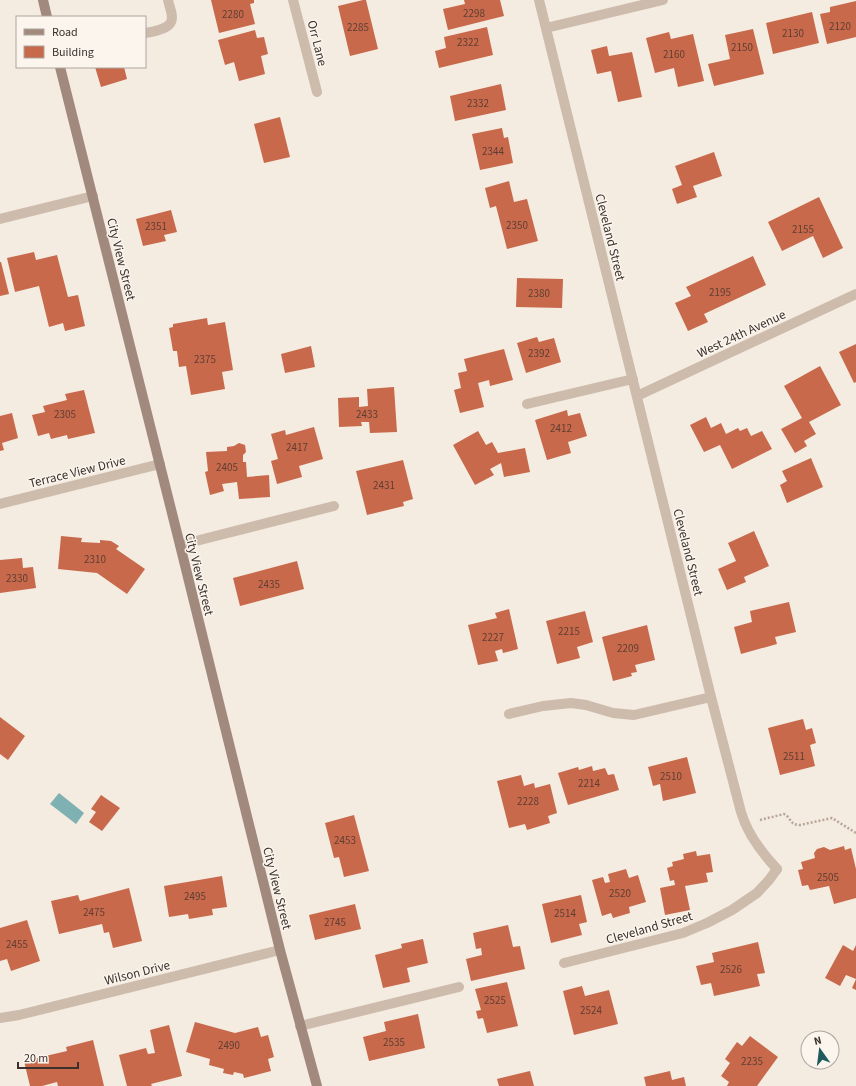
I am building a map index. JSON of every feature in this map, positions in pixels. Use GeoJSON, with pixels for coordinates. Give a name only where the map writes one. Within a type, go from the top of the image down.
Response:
{"type":"FeatureCollection","features":[{"type":"Feature","properties":{"kind":"street"},"geometry":{"type":"LineString","coordinates":[[43,0],[47,16]]}},
{"type":"Feature","properties":{"kind":"street"},"geometry":{"type":"LineString","coordinates":[[146,33],[164,28],[169,25],[171,22],[171,14],[168,0]]}},
{"type":"Feature","properties":{"kind":"street","name":"Orr Lane"},"geometry":{"type":"LineString","coordinates":[[293,0],[316,92]]}},
{"type":"Feature","properties":{"kind":"street","name":"Cleveland Street"},"geometry":{"type":"LineString","coordinates":[[539,0],[711,697],[741,812],[745,824],[758,846],[776,869],[758,893],[732,910],[706,923],[683,933],[564,963]]}},
{"type":"Feature","properties":{"kind":"street"},"geometry":{"type":"LineString","coordinates":[[546,28],[662,0]]}},
{"type":"Feature","properties":{"kind":"street","name":"City View Street"},"geometry":{"type":"LineString","coordinates":[[60,68],[280,950],[317,1086]]}},
{"type":"Feature","properties":{"kind":"street"},"geometry":{"type":"LineString","coordinates":[[0,219],[93,196]]}},
{"type":"Feature","properties":{"kind":"street","name":"West 24th Avenue"},"geometry":{"type":"LineString","coordinates":[[637,396],[856,294]]}},
{"type":"Feature","properties":{"kind":"street"},"geometry":{"type":"LineString","coordinates":[[527,404],[632,379]]}},
{"type":"Feature","properties":{"kind":"street","name":"Terrace View Drive"},"geometry":{"type":"LineString","coordinates":[[0,504],[160,464]]}},
{"type":"Feature","properties":{"kind":"street"},"geometry":{"type":"LineString","coordinates":[[180,545],[334,506]]}},
{"type":"Feature","properties":{"kind":"street"},"geometry":{"type":"LineString","coordinates":[[509,714],[543,706],[571,703],[586,705],[613,713],[634,715],[711,697]]}},
{"type":"Feature","properties":{"kind":"street","name":"Wilson Drive"},"geometry":{"type":"LineString","coordinates":[[0,1018],[27,1013],[280,950]]}},
{"type":"Feature","properties":{"kind":"street"},"geometry":{"type":"LineString","coordinates":[[300,1026],[459,987]]}},
{"type":"Feature","properties":{"kind":"path"},"geometry":{"type":"LineString","coordinates":[[745,824],[784,814],[796,825],[832,818],[856,833]]}},
{"type":"Feature","properties":{"kind":"water"},"geometry":{"type":"Polygon","coordinates":[[[59,793],[84,813],[76,824],[50,804],[59,793]]]}},
{"type":"Feature","properties":{"kind":"building"},"geometry":{"type":"Polygon","coordinates":[[[211,0],[254,0],[254,3],[250,4],[255,24],[219,33],[211,0]]]}},
{"type":"Feature","properties":{"kind":"building"},"geometry":{"type":"Polygon","coordinates":[[[366,0],[378,49],[350,56],[338,6],[366,0]]]}},
{"type":"Feature","properties":{"kind":"building"},"geometry":{"type":"Polygon","coordinates":[[[464,0],[500,0],[504,16],[448,30],[443,9],[465,4],[464,0]]]}},
{"type":"Feature","properties":{"kind":"building"},"geometry":{"type":"Polygon","coordinates":[[[856,1],[856,37],[827,44],[820,14],[830,12],[830,7],[856,1]]]}},
{"type":"Feature","properties":{"kind":"building"},"geometry":{"type":"Polygon","coordinates":[[[812,12],[819,43],[773,54],[766,23],[812,12]]]}},
{"type":"Feature","properties":{"kind":"building"},"geometry":{"type":"Polygon","coordinates":[[[487,27],[493,55],[439,68],[435,51],[446,48],[444,37],[487,27]]]}},
{"type":"Feature","properties":{"kind":"building"},"geometry":{"type":"Polygon","coordinates":[[[753,29],[764,74],[714,86],[708,64],[730,59],[725,35],[753,29]]]}},
{"type":"Feature","properties":{"kind":"building"},"geometry":{"type":"Polygon","coordinates":[[[255,30],[257,38],[264,37],[268,54],[261,56],[265,74],[239,81],[234,62],[225,65],[218,40],[255,30]]]}},
{"type":"Feature","properties":{"kind":"building"},"geometry":{"type":"Polygon","coordinates":[[[669,32],[671,39],[693,34],[704,81],[678,87],[674,68],[655,73],[646,38],[669,32]]]}},
{"type":"Feature","properties":{"kind":"building"},"geometry":{"type":"Polygon","coordinates":[[[607,46],[609,56],[632,52],[642,97],[618,102],[611,71],[597,74],[591,50],[607,46]]]}},
{"type":"Feature","properties":{"kind":"building"},"geometry":{"type":"Polygon","coordinates":[[[95,68],[124,68],[127,79],[101,87],[95,68]]]}},
{"type":"Feature","properties":{"kind":"building"},"geometry":{"type":"Polygon","coordinates":[[[501,84],[506,110],[455,121],[450,96],[501,84]]]}},
{"type":"Feature","properties":{"kind":"building"},"geometry":{"type":"Polygon","coordinates":[[[280,117],[290,157],[264,163],[254,124],[280,117]]]}},
{"type":"Feature","properties":{"kind":"building"},"geometry":{"type":"Polygon","coordinates":[[[502,128],[504,138],[508,137],[513,163],[480,170],[472,134],[502,128]]]}},
{"type":"Feature","properties":{"kind":"building"},"geometry":{"type":"Polygon","coordinates":[[[714,152],[722,176],[693,186],[697,197],[677,204],[672,189],[682,185],[675,166],[714,152]]]}},
{"type":"Feature","properties":{"kind":"building"},"geometry":{"type":"Polygon","coordinates":[[[509,181],[514,202],[527,199],[538,241],[507,249],[496,206],[490,208],[485,188],[509,181]]]}},
{"type":"Feature","properties":{"kind":"building"},"geometry":{"type":"Polygon","coordinates":[[[819,197],[843,248],[823,258],[813,236],[782,251],[768,222],[819,197]]]}},
{"type":"Feature","properties":{"kind":"building"},"geometry":{"type":"Polygon","coordinates":[[[171,210],[177,232],[164,235],[166,241],[143,246],[136,219],[171,210]]]}},
{"type":"Feature","properties":{"kind":"building"},"geometry":{"type":"Polygon","coordinates":[[[34,252],[36,260],[57,255],[68,297],[78,295],[85,326],[65,331],[63,323],[49,327],[39,286],[15,292],[7,258],[34,252]]]}},
{"type":"Feature","properties":{"kind":"building"},"geometry":{"type":"Polygon","coordinates":[[[753,256],[766,285],[704,314],[708,322],[688,331],[675,303],[691,296],[686,287],[753,256]]]}},
{"type":"Feature","properties":{"kind":"building"},"geometry":{"type":"Polygon","coordinates":[[[0,262],[9,294],[0,296],[0,262]]]}},
{"type":"Feature","properties":{"kind":"building"},"geometry":{"type":"Polygon","coordinates":[[[517,278],[563,279],[562,308],[516,307],[517,278]]]}},
{"type":"Feature","properties":{"kind":"building"},"geometry":{"type":"Polygon","coordinates":[[[207,318],[208,325],[225,322],[233,370],[222,372],[225,389],[191,395],[186,366],[179,367],[177,351],[173,351],[169,328],[173,327],[173,324],[207,318]]]}},
{"type":"Feature","properties":{"kind":"building"},"geometry":{"type":"Polygon","coordinates":[[[537,337],[539,342],[554,338],[561,362],[526,373],[517,343],[537,337]]]}},
{"type":"Feature","properties":{"kind":"building"},"geometry":{"type":"Polygon","coordinates":[[[856,344],[856,382],[854,383],[839,352],[856,344]]]}},
{"type":"Feature","properties":{"kind":"building"},"geometry":{"type":"Polygon","coordinates":[[[311,346],[315,367],[285,373],[281,354],[311,346]]]}},
{"type":"Feature","properties":{"kind":"building"},"geometry":{"type":"Polygon","coordinates":[[[504,349],[513,380],[490,386],[489,380],[478,383],[484,407],[460,413],[454,390],[461,388],[458,373],[467,371],[464,359],[504,349]]]}},
{"type":"Feature","properties":{"kind":"building"},"geometry":{"type":"Polygon","coordinates":[[[820,366],[841,405],[809,422],[816,434],[804,441],[807,446],[795,453],[781,429],[802,418],[784,386],[820,366]]]}},
{"type":"Feature","properties":{"kind":"building"},"geometry":{"type":"Polygon","coordinates":[[[394,387],[397,432],[370,433],[369,422],[361,422],[362,426],[339,427],[338,398],[359,397],[359,407],[368,406],[367,389],[394,387]]]}},
{"type":"Feature","properties":{"kind":"building"},"geometry":{"type":"Polygon","coordinates":[[[84,390],[95,433],[68,439],[67,435],[51,439],[49,433],[38,436],[32,415],[45,412],[43,406],[67,400],[65,394],[84,390]]]}},
{"type":"Feature","properties":{"kind":"building"},"geometry":{"type":"Polygon","coordinates":[[[567,410],[568,416],[580,413],[587,436],[568,442],[571,453],[547,460],[535,420],[567,410]]]}},
{"type":"Feature","properties":{"kind":"building"},"geometry":{"type":"Polygon","coordinates":[[[12,413],[18,438],[2,443],[4,450],[0,451],[0,416],[12,413]]]}},
{"type":"Feature","properties":{"kind":"building"},"geometry":{"type":"Polygon","coordinates":[[[706,417],[711,428],[721,423],[726,434],[738,428],[740,431],[747,428],[751,436],[762,431],[772,449],[732,469],[720,445],[704,452],[690,425],[706,417]]]}},
{"type":"Feature","properties":{"kind":"building"},"geometry":{"type":"Polygon","coordinates":[[[314,427],[323,459],[299,466],[302,477],[277,484],[271,461],[278,459],[271,434],[285,430],[286,435],[314,427]]]}},
{"type":"Feature","properties":{"kind":"building"},"geometry":{"type":"Polygon","coordinates":[[[478,431],[486,445],[492,442],[498,453],[525,448],[530,472],[504,477],[501,463],[490,469],[494,475],[475,485],[453,445],[478,431]]]}},
{"type":"Feature","properties":{"kind":"building"},"geometry":{"type":"Polygon","coordinates":[[[239,443],[245,445],[246,452],[243,455],[243,462],[246,462],[247,477],[269,475],[270,497],[239,499],[237,482],[222,484],[224,491],[210,495],[205,472],[208,471],[206,452],[227,451],[227,447],[234,446],[239,443]]]}},
{"type":"Feature","properties":{"kind":"building"},"geometry":{"type":"Polygon","coordinates":[[[811,458],[823,487],[787,503],[780,485],[787,481],[782,471],[811,458]]]}},
{"type":"Feature","properties":{"kind":"building"},"geometry":{"type":"Polygon","coordinates":[[[403,460],[413,499],[403,502],[404,506],[367,515],[356,471],[403,460]]]}},
{"type":"Feature","properties":{"kind":"building"},"geometry":{"type":"Polygon","coordinates":[[[754,531],[769,566],[744,577],[746,582],[727,590],[718,569],[736,561],[728,543],[754,531]]]}},
{"type":"Feature","properties":{"kind":"building"},"geometry":{"type":"Polygon","coordinates":[[[61,536],[82,538],[81,542],[100,543],[100,540],[111,541],[119,546],[116,549],[145,569],[127,594],[97,573],[58,569],[61,536]]]}},
{"type":"Feature","properties":{"kind":"building"},"geometry":{"type":"Polygon","coordinates":[[[22,558],[23,568],[33,567],[36,588],[0,593],[0,560],[22,558]]]}},
{"type":"Feature","properties":{"kind":"building"},"geometry":{"type":"Polygon","coordinates":[[[297,561],[304,589],[240,606],[233,578],[297,561]]]}},
{"type":"Feature","properties":{"kind":"building"},"geometry":{"type":"Polygon","coordinates":[[[789,602],[796,632],[775,637],[777,644],[741,654],[734,627],[752,622],[750,611],[789,602]]]}},
{"type":"Feature","properties":{"kind":"building"},"geometry":{"type":"Polygon","coordinates":[[[509,609],[518,649],[503,653],[502,649],[495,651],[498,661],[478,665],[468,625],[497,618],[495,613],[509,609]]]}},
{"type":"Feature","properties":{"kind":"building"},"geometry":{"type":"Polygon","coordinates":[[[585,611],[593,642],[577,647],[580,658],[557,664],[546,621],[585,611]]]}},
{"type":"Feature","properties":{"kind":"building"},"geometry":{"type":"Polygon","coordinates":[[[647,625],[655,660],[635,665],[637,672],[631,673],[632,676],[613,681],[602,637],[647,625]]]}},
{"type":"Feature","properties":{"kind":"building"},"geometry":{"type":"Polygon","coordinates":[[[0,717],[25,736],[8,760],[0,754],[0,717]]]}},
{"type":"Feature","properties":{"kind":"building"},"geometry":{"type":"Polygon","coordinates":[[[803,719],[806,730],[812,728],[816,743],[810,745],[815,766],[780,775],[768,728],[803,719]]]}},
{"type":"Feature","properties":{"kind":"building"},"geometry":{"type":"Polygon","coordinates":[[[687,757],[696,793],[663,801],[660,784],[653,786],[648,767],[687,757]]]}},
{"type":"Feature","properties":{"kind":"building"},"geometry":{"type":"Polygon","coordinates":[[[592,766],[593,771],[605,768],[608,775],[614,774],[619,790],[568,805],[558,773],[578,767],[579,770],[592,766]]]}},
{"type":"Feature","properties":{"kind":"building"},"geometry":{"type":"Polygon","coordinates":[[[521,775],[524,786],[534,783],[535,788],[550,784],[557,813],[548,816],[550,823],[527,830],[525,824],[509,828],[497,781],[521,775]]]}},
{"type":"Feature","properties":{"kind":"building"},"geometry":{"type":"Polygon","coordinates":[[[101,795],[120,808],[102,831],[89,822],[96,812],[91,809],[101,795]]]}},
{"type":"Feature","properties":{"kind":"building"},"geometry":{"type":"Polygon","coordinates":[[[354,815],[369,871],[344,877],[339,857],[334,858],[325,823],[354,815]]]}},
{"type":"Feature","properties":{"kind":"building"},"geometry":{"type":"Polygon","coordinates":[[[844,846],[845,850],[851,848],[856,869],[856,898],[834,904],[829,886],[810,890],[808,885],[802,886],[798,870],[803,869],[801,862],[815,858],[814,853],[817,849],[824,847],[830,850],[844,846]]]}},
{"type":"Feature","properties":{"kind":"building"},"geometry":{"type":"Polygon","coordinates":[[[696,851],[697,856],[710,854],[713,872],[706,873],[708,882],[685,886],[690,910],[665,915],[660,888],[675,885],[674,880],[670,881],[667,868],[673,866],[672,862],[684,859],[683,854],[696,851]]]}},
{"type":"Feature","properties":{"kind":"building"},"geometry":{"type":"Polygon","coordinates":[[[626,869],[629,878],[638,875],[646,902],[629,907],[630,913],[613,918],[611,913],[602,916],[592,880],[603,877],[605,883],[610,882],[608,874],[626,869]]]}},
{"type":"Feature","properties":{"kind":"building"},"geometry":{"type":"Polygon","coordinates":[[[222,876],[227,907],[212,909],[213,915],[189,919],[188,914],[169,917],[164,886],[222,876]]]}},
{"type":"Feature","properties":{"kind":"building"},"geometry":{"type":"Polygon","coordinates":[[[129,888],[142,941],[113,948],[109,932],[104,933],[102,924],[59,934],[51,901],[78,895],[80,901],[129,888]]]}},
{"type":"Feature","properties":{"kind":"building"},"geometry":{"type":"Polygon","coordinates":[[[581,895],[587,922],[579,924],[582,935],[551,943],[542,904],[581,895]]]}},
{"type":"Feature","properties":{"kind":"building"},"geometry":{"type":"Polygon","coordinates":[[[355,904],[361,929],[315,940],[309,915],[355,904]]]}},
{"type":"Feature","properties":{"kind":"building"},"geometry":{"type":"Polygon","coordinates":[[[27,920],[40,961],[11,971],[7,959],[0,961],[0,928],[27,920]]]}},
{"type":"Feature","properties":{"kind":"building"},"geometry":{"type":"Polygon","coordinates":[[[508,925],[513,947],[520,946],[525,969],[471,981],[466,959],[482,955],[481,948],[476,949],[473,933],[508,925]]]}},
{"type":"Feature","properties":{"kind":"building"},"geometry":{"type":"Polygon","coordinates":[[[423,939],[428,963],[407,968],[410,982],[383,988],[375,955],[402,948],[401,944],[423,939]]]}},
{"type":"Feature","properties":{"kind":"building"},"geometry":{"type":"Polygon","coordinates":[[[758,942],[765,973],[757,974],[760,986],[714,996],[711,983],[701,985],[696,966],[714,962],[712,953],[758,942]]]}},
{"type":"Feature","properties":{"kind":"building"},"geometry":{"type":"Polygon","coordinates":[[[843,945],[853,951],[856,945],[856,979],[846,975],[840,986],[825,978],[843,945]]]}},
{"type":"Feature","properties":{"kind":"building"},"geometry":{"type":"Polygon","coordinates":[[[856,979],[856,990],[852,988],[856,979]]]}},
{"type":"Feature","properties":{"kind":"building"},"geometry":{"type":"Polygon","coordinates":[[[507,982],[518,1026],[487,1033],[483,1018],[478,1019],[476,1011],[481,1010],[475,989],[507,982]]]}},
{"type":"Feature","properties":{"kind":"building"},"geometry":{"type":"Polygon","coordinates":[[[582,986],[585,996],[609,990],[618,1024],[574,1035],[563,991],[582,986]]]}},
{"type":"Feature","properties":{"kind":"building"},"geometry":{"type":"Polygon","coordinates":[[[418,1014],[425,1048],[369,1061],[363,1037],[386,1031],[384,1022],[418,1014]]]}},
{"type":"Feature","properties":{"kind":"building"},"geometry":{"type":"Polygon","coordinates":[[[195,1022],[235,1033],[258,1027],[261,1037],[268,1035],[274,1057],[268,1059],[271,1071],[244,1078],[243,1074],[234,1072],[233,1075],[223,1073],[224,1069],[209,1065],[210,1059],[186,1052],[195,1022]]]}},
{"type":"Feature","properties":{"kind":"building"},"geometry":{"type":"Polygon","coordinates":[[[169,1025],[182,1076],[151,1084],[152,1086],[127,1086],[119,1055],[146,1048],[148,1054],[155,1053],[150,1030],[169,1025]]]}},
{"type":"Feature","properties":{"kind":"building"},"geometry":{"type":"Polygon","coordinates":[[[750,1036],[778,1057],[757,1086],[727,1086],[729,1082],[721,1076],[730,1063],[725,1059],[737,1042],[742,1046],[750,1036]]]}},
{"type":"Feature","properties":{"kind":"building"},"geometry":{"type":"Polygon","coordinates":[[[93,1040],[104,1086],[58,1086],[57,1082],[42,1086],[30,1086],[24,1061],[67,1051],[66,1047],[93,1040]]]}},
{"type":"Feature","properties":{"kind":"building"},"geometry":{"type":"Polygon","coordinates":[[[530,1071],[534,1086],[499,1086],[497,1079],[530,1071]]]}},
{"type":"Feature","properties":{"kind":"building"},"geometry":{"type":"Polygon","coordinates":[[[670,1071],[672,1080],[684,1077],[686,1086],[646,1086],[644,1077],[670,1071]]]}}]}
